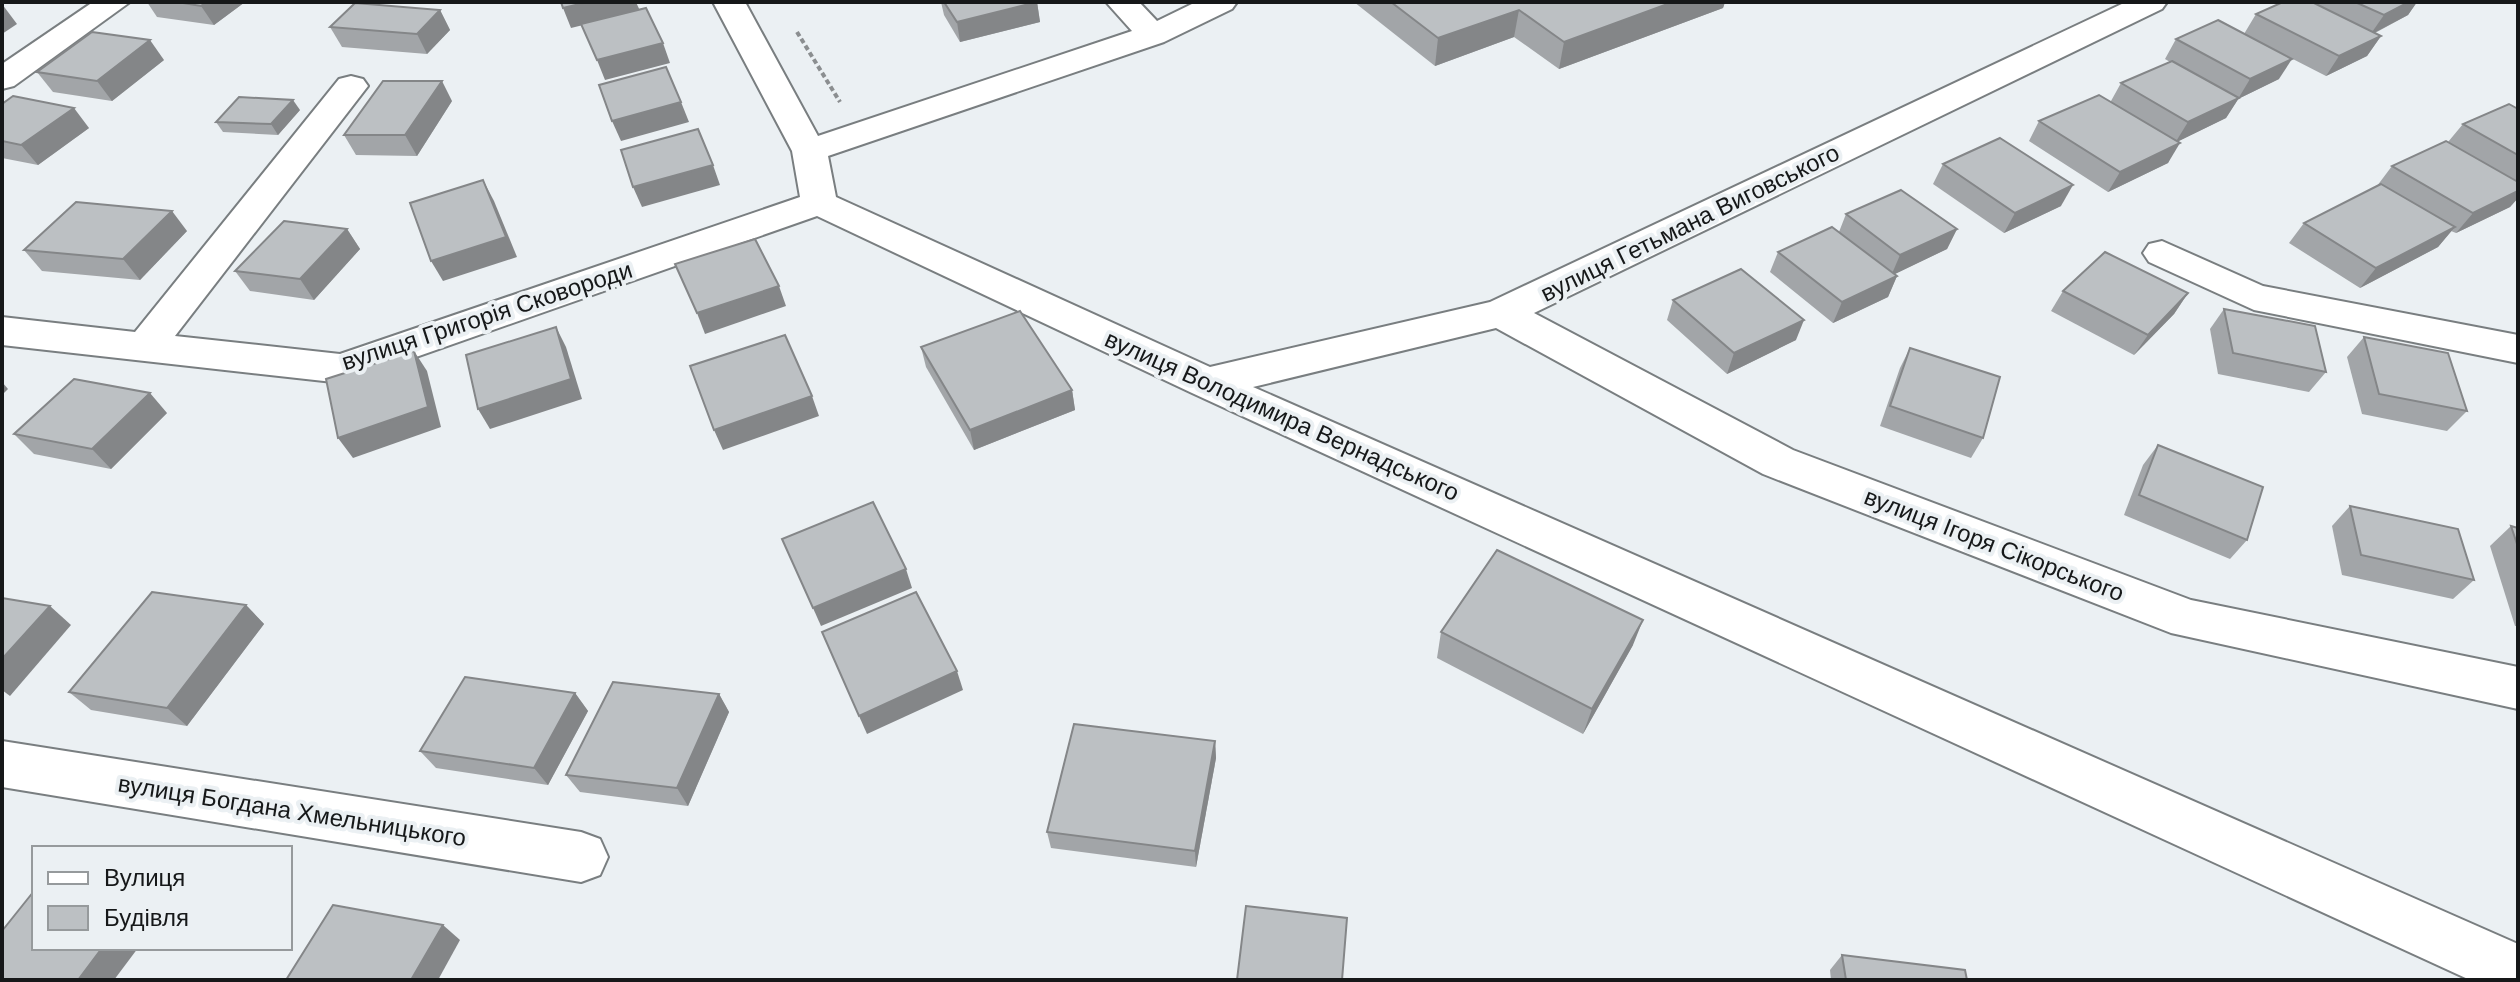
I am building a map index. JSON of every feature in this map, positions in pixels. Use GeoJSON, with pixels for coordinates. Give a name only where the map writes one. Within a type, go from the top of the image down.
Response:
{"type":"FeatureCollection","features":[{"type":"Feature","properties":{"kind":"street"},"geometry":{"type":"LineString","coordinates":[[2,79],[114,2]]}},
{"type":"Feature","properties":{"kind":"street"},"geometry":{"type":"LineString","coordinates":[[729,2],[809,151],[819,203]]}},
{"type":"Feature","properties":{"kind":"street"},"geometry":{"type":"LineString","coordinates":[[1122,2],[1153,35]]}},
{"type":"Feature","properties":{"kind":"street"},"geometry":{"type":"LineString","coordinates":[[809,151],[1153,35],[1221,2]]}},
{"type":"Feature","properties":{"kind":"street","name":"вулиця Гетьмана Виговського"},"geometry":{"type":"LineString","coordinates":[[1207,383],[1501,313],[2151,2]]}},
{"type":"Feature","properties":{"kind":"street"},"geometry":{"type":"LineString","coordinates":[[145,347],[351,86]]}},
{"type":"Feature","properties":{"kind":"street","name":"вулиця Григорія Сковороди"},"geometry":{"type":"LineString","coordinates":[[2,331],[342,369],[819,203]]}},
{"type":"Feature","properties":{"kind":"street","name":"вулиця Володимира Вернадського"},"geometry":{"type":"LineString","coordinates":[[819,203],[1207,383],[2518,973]]}},
{"type":"Feature","properties":{"kind":"street"},"geometry":{"type":"LineString","coordinates":[[2162,253],[2254,297],[2518,349]]}},
{"type":"Feature","properties":{"kind":"street","name":"вулиця Ігоря Сікорського"},"geometry":{"type":"LineString","coordinates":[[1501,313],[1778,462],[2188,619],[2518,688]]}},
{"type":"Feature","properties":{"kind":"street","name":"вулиця Богдана Хмельницького"},"geometry":{"type":"LineString","coordinates":[[2,764],[581,857]]}},
{"type":"Feature","properties":{"kind":"path"},"geometry":{"type":"LineString","coordinates":[[795,28],[859,133]]}},
{"type":"Feature","properties":{"kind":"building"},"geometry":{"type":"Polygon","coordinates":[[[177,2],[206,2],[201,6],[177,2]]]}},
{"type":"Feature","properties":{"kind":"building"},"geometry":{"type":"Polygon","coordinates":[[[561,2],[588,2],[563,8],[561,2]]]}},
{"type":"Feature","properties":{"kind":"building"},"geometry":{"type":"Polygon","coordinates":[[[944,2],[1037,2],[957,22],[944,2]]]}},
{"type":"Feature","properties":{"kind":"building"},"geometry":{"type":"Polygon","coordinates":[[[1391,2],[1673,2],[1564,42],[1519,10],[1438,38],[1391,2]]]}},
{"type":"Feature","properties":{"kind":"building"},"geometry":{"type":"Polygon","coordinates":[[[2283,2],[2312,2],[2381,36],[2339,56],[2256,14],[2283,2]]]}},
{"type":"Feature","properties":{"kind":"building"},"geometry":{"type":"Polygon","coordinates":[[[2355,2],[2409,2],[2384,15],[2355,2]]]}},
{"type":"Feature","properties":{"kind":"building"},"geometry":{"type":"Polygon","coordinates":[[[355,3],[440,10],[417,34],[330,27],[355,3]]]}},
{"type":"Feature","properties":{"kind":"building"},"geometry":{"type":"Polygon","coordinates":[[[646,8],[663,43],[597,60],[581,24],[646,8]]]}},
{"type":"Feature","properties":{"kind":"building"},"geometry":{"type":"Polygon","coordinates":[[[2218,20],[2292,59],[2250,79],[2176,39],[2218,20]]]}},
{"type":"Feature","properties":{"kind":"building"},"geometry":{"type":"Polygon","coordinates":[[[92,32],[150,40],[97,81],[37,72],[92,32]]]}},
{"type":"Feature","properties":{"kind":"building"},"geometry":{"type":"Polygon","coordinates":[[[2172,61],[2239,98],[2188,122],[2121,83],[2172,61]]]}},
{"type":"Feature","properties":{"kind":"building"},"geometry":{"type":"Polygon","coordinates":[[[666,67],[681,102],[612,121],[599,85],[666,67]]]}},
{"type":"Feature","properties":{"kind":"building"},"geometry":{"type":"Polygon","coordinates":[[[383,81],[442,81],[405,135],[344,135],[383,81]]]}},
{"type":"Feature","properties":{"kind":"building"},"geometry":{"type":"Polygon","coordinates":[[[2099,95],[2180,143],[2120,172],[2039,121],[2099,95]]]}},
{"type":"Feature","properties":{"kind":"building"},"geometry":{"type":"Polygon","coordinates":[[[13,96],[74,108],[21,145],[2,141],[2,104],[13,96]]]}},
{"type":"Feature","properties":{"kind":"building"},"geometry":{"type":"Polygon","coordinates":[[[239,97],[293,100],[271,124],[216,122],[239,97]]]}},
{"type":"Feature","properties":{"kind":"building"},"geometry":{"type":"Polygon","coordinates":[[[2509,104],[2518,109],[2518,155],[2463,124],[2509,104]]]}},
{"type":"Feature","properties":{"kind":"building"},"geometry":{"type":"Polygon","coordinates":[[[698,129],[713,165],[633,187],[621,150],[698,129]]]}},
{"type":"Feature","properties":{"kind":"building"},"geometry":{"type":"Polygon","coordinates":[[[2000,138],[2073,185],[2015,213],[1943,164],[2000,138]]]}},
{"type":"Feature","properties":{"kind":"building"},"geometry":{"type":"Polygon","coordinates":[[[2446,141],[2518,182],[2518,191],[2473,213],[2392,166],[2446,141]]]}},
{"type":"Feature","properties":{"kind":"building"},"geometry":{"type":"Polygon","coordinates":[[[483,180],[506,237],[431,261],[410,203],[483,180]]]}},
{"type":"Feature","properties":{"kind":"building"},"geometry":{"type":"Polygon","coordinates":[[[2381,184],[2455,227],[2376,268],[2304,223],[2381,184]]]}},
{"type":"Feature","properties":{"kind":"building"},"geometry":{"type":"Polygon","coordinates":[[[1901,190],[1957,229],[1900,255],[1846,214],[1901,190]]]}},
{"type":"Feature","properties":{"kind":"building"},"geometry":{"type":"Polygon","coordinates":[[[76,202],[172,211],[123,259],[24,250],[76,202]]]}},
{"type":"Feature","properties":{"kind":"building"},"geometry":{"type":"Polygon","coordinates":[[[284,221],[347,229],[300,279],[235,271],[284,221]]]}},
{"type":"Feature","properties":{"kind":"building"},"geometry":{"type":"Polygon","coordinates":[[[1832,227],[1897,276],[1842,302],[1778,252],[1832,227]]]}},
{"type":"Feature","properties":{"kind":"building"},"geometry":{"type":"Polygon","coordinates":[[[755,239],[779,286],[697,313],[675,264],[755,239]]]}},
{"type":"Feature","properties":{"kind":"building"},"geometry":{"type":"Polygon","coordinates":[[[2105,252],[2188,293],[2148,335],[2063,291],[2105,252]]]}},
{"type":"Feature","properties":{"kind":"building"},"geometry":{"type":"Polygon","coordinates":[[[1741,269],[1804,320],[1734,353],[1673,300],[1741,269]]]}},
{"type":"Feature","properties":{"kind":"building"},"geometry":{"type":"Polygon","coordinates":[[[2224,309],[2315,326],[2326,372],[2233,353],[2224,309]]]}},
{"type":"Feature","properties":{"kind":"building"},"geometry":{"type":"Polygon","coordinates":[[[1020,311],[1072,390],[970,430],[921,347],[1020,311]]]}},
{"type":"Feature","properties":{"kind":"building"},"geometry":{"type":"Polygon","coordinates":[[[556,327],[571,379],[478,409],[466,355],[556,327]]]}},
{"type":"Feature","properties":{"kind":"building"},"geometry":{"type":"Polygon","coordinates":[[[785,335],[812,396],[714,430],[690,366],[785,335]]]}},
{"type":"Feature","properties":{"kind":"building"},"geometry":{"type":"Polygon","coordinates":[[[2364,337],[2448,353],[2467,411],[2379,394],[2364,337]]]}},
{"type":"Feature","properties":{"kind":"building"},"geometry":{"type":"Polygon","coordinates":[[[1910,348],[2000,377],[1983,438],[1890,406],[1910,348]]]}},
{"type":"Feature","properties":{"kind":"building"},"geometry":{"type":"Polygon","coordinates":[[[414,351],[428,407],[338,438],[326,379],[414,351]]]}},
{"type":"Feature","properties":{"kind":"building"},"geometry":{"type":"Polygon","coordinates":[[[74,379],[150,393],[92,449],[14,434],[74,379]]]}},
{"type":"Feature","properties":{"kind":"building"},"geometry":{"type":"Polygon","coordinates":[[[2158,445],[2263,487],[2247,540],[2139,495],[2158,445]]]}},
{"type":"Feature","properties":{"kind":"building"},"geometry":{"type":"Polygon","coordinates":[[[873,502],[906,569],[813,608],[782,539],[873,502]]]}},
{"type":"Feature","properties":{"kind":"building"},"geometry":{"type":"Polygon","coordinates":[[[2350,506],[2458,529],[2474,580],[2361,555],[2350,506]]]}},
{"type":"Feature","properties":{"kind":"building"},"geometry":{"type":"Polygon","coordinates":[[[2511,526],[2518,528],[2518,547],[2511,526]]]}},
{"type":"Feature","properties":{"kind":"building"},"geometry":{"type":"Polygon","coordinates":[[[1497,550],[1643,620],[1592,709],[1441,632],[1497,550]]]}},
{"type":"Feature","properties":{"kind":"building"},"geometry":{"type":"Polygon","coordinates":[[[152,592],[246,605],[167,708],[69,692],[152,592]]]}},
{"type":"Feature","properties":{"kind":"building"},"geometry":{"type":"Polygon","coordinates":[[[916,592],[957,671],[859,716],[822,632],[916,592]]]}},
{"type":"Feature","properties":{"kind":"building"},"geometry":{"type":"Polygon","coordinates":[[[2,598],[50,606],[2,659],[2,598]]]}},
{"type":"Feature","properties":{"kind":"building"},"geometry":{"type":"Polygon","coordinates":[[[465,677],[575,693],[534,768],[420,751],[465,677]]]}},
{"type":"Feature","properties":{"kind":"building"},"geometry":{"type":"Polygon","coordinates":[[[613,682],[719,694],[677,788],[566,775],[613,682]]]}},
{"type":"Feature","properties":{"kind":"building"},"geometry":{"type":"Polygon","coordinates":[[[1074,724],[1215,741],[1195,851],[1047,832],[1074,724]]]}},
{"type":"Feature","properties":{"kind":"building"},"geometry":{"type":"Polygon","coordinates":[[[32,894],[32,950],[100,950],[78,980],[2,980],[2,931],[32,894]]]}},
{"type":"Feature","properties":{"kind":"building"},"geometry":{"type":"Polygon","coordinates":[[[333,905],[443,925],[411,980],[286,980],[333,905]]]}},
{"type":"Feature","properties":{"kind":"building"},"geometry":{"type":"Polygon","coordinates":[[[1246,906],[1347,918],[1342,980],[1237,980],[1246,906]]]}},
{"type":"Feature","properties":{"kind":"building"},"geometry":{"type":"Polygon","coordinates":[[[1842,955],[1965,970],[1967,980],[1846,980],[1842,955]]]}}]}
